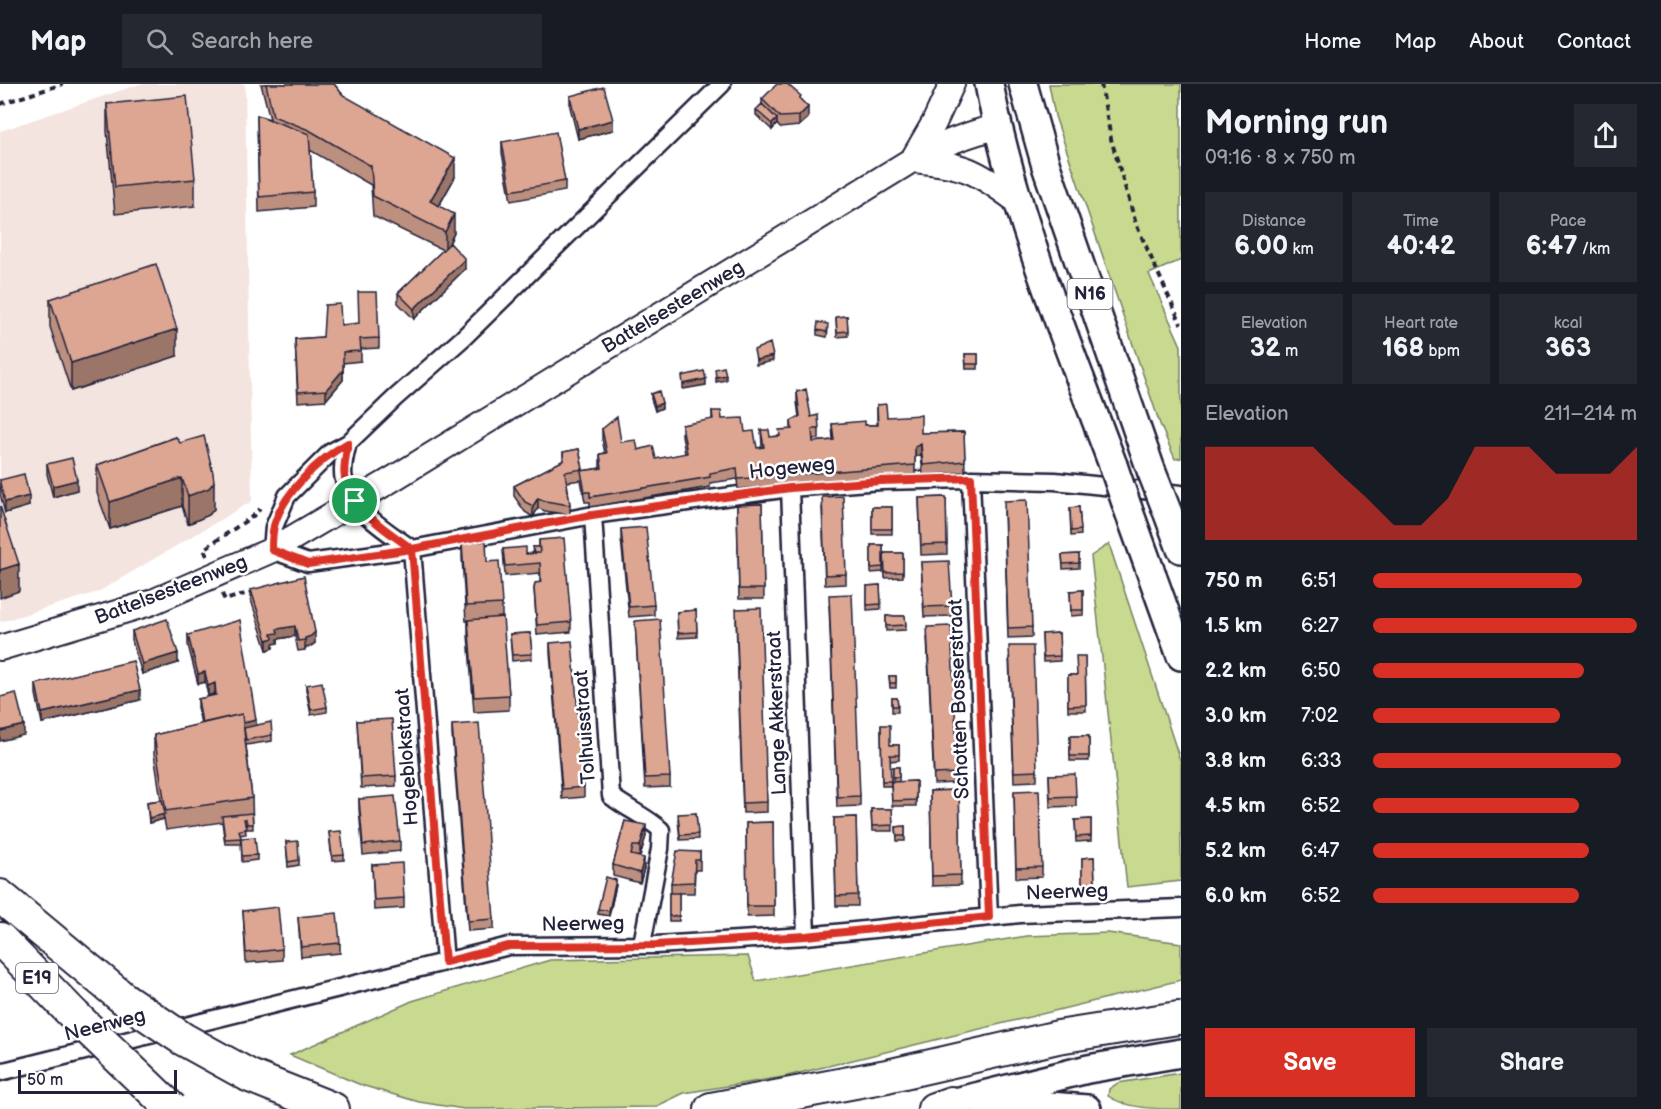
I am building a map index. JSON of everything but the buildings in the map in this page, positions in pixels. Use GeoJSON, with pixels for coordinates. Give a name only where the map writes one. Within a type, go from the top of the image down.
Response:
{"type":"FeatureCollection","features":[{"type":"Feature","properties":{"kind":"highway"},"geometry":{"type":"LineString","coordinates":[[0,897],[124,999],[183,1039],[250,1076],[333,1109]]}},
{"type":"Feature","properties":{"kind":"highway","name":"E19"},"geometry":{"type":"LineString","coordinates":[[0,939],[75,1016],[172,1109]]}},
{"type":"Feature","properties":{"kind":"highway"},"geometry":{"type":"LineString","coordinates":[[711,1109],[887,1076],[1058,1037],[1180,1017]]}},
{"type":"Feature","properties":{"kind":"main road"},"geometry":{"type":"LineString","coordinates":[[952,84],[934,123],[912,160],[943,162],[960,166],[979,174],[1017,201]]}},
{"type":"Feature","properties":{"kind":"main road","name":"N16"},"geometry":{"type":"LineString","coordinates":[[989,84],[997,127],[1017,201],[1181,656]]}},
{"type":"Feature","properties":{"kind":"main road","name":"N16"},"geometry":{"type":"LineString","coordinates":[[1023,84],[1046,166],[1151,470],[1174,503],[1181,549]]}},
{"type":"Feature","properties":{"kind":"main road"},"geometry":{"type":"LineString","coordinates":[[997,127],[1031,117]]}},
{"type":"Feature","properties":{"kind":"main road","name":"Battelsesteenweg"},"geometry":{"type":"LineString","coordinates":[[0,648],[150,603],[272,550],[796,233],[912,160],[945,142],[973,132],[997,127]]}},
{"type":"Feature","properties":{"kind":"main road"},"geometry":{"type":"LineString","coordinates":[[949,1107],[1088,1069],[1181,1053]]}},
{"type":"Feature","properties":{"kind":"main road"},"geometry":{"type":"LineString","coordinates":[[987,1109],[1037,1105],[1087,1109]]}},
{"type":"Feature","properties":{"kind":"street","name":"Battelsesteenweg"},"geometry":{"type":"LineString","coordinates":[[272,550],[274,526],[287,496],[331,452],[348,443],[394,398],[463,338],[722,84]]}},
{"type":"Feature","properties":{"kind":"street"},"geometry":{"type":"LineString","coordinates":[[348,443],[343,468],[344,482],[355,501],[383,529],[412,549]]}},
{"type":"Feature","properties":{"kind":"street","name":"Hogeweg"},"geometry":{"type":"LineString","coordinates":[[272,550],[308,564],[412,549],[592,515],[790,488],[881,481],[971,478],[1055,481],[1174,503]]}},
{"type":"Feature","properties":{"kind":"street","name":"Schotten Bosserstraat"},"geometry":{"type":"LineString","coordinates":[[971,478],[989,917]]}},
{"type":"Feature","properties":{"kind":"street","name":"Lange Akkerstraat"},"geometry":{"type":"LineString","coordinates":[[790,488],[806,936]]}},
{"type":"Feature","properties":{"kind":"street","name":"Tolhuisstraat"},"geometry":{"type":"LineString","coordinates":[[592,515],[611,796],[661,830],[660,849],[642,944]]}},
{"type":"Feature","properties":{"kind":"street","name":"Hogeblokstraat"},"geometry":{"type":"LineString","coordinates":[[412,549],[445,962]]}},
{"type":"Feature","properties":{"kind":"street","name":"Neerweg"},"geometry":{"type":"LineString","coordinates":[[0,1072],[509,946],[656,945],[806,936],[989,917],[1181,908]]}},
{"type":"Feature","properties":{"kind":"path"},"geometry":{"type":"LineString","coordinates":[[0,104],[63,84]]}},
{"type":"Feature","properties":{"kind":"path"},"geometry":{"type":"LineString","coordinates":[[1101,84],[1112,139],[1136,224],[1181,324]]}},
{"type":"Feature","properties":{"kind":"shaded area"},"geometry":{"type":"Polygon","coordinates":[[[140,84],[245,84],[252,501],[98,592],[0,622],[0,131],[140,84]]]}},
{"type":"Feature","properties":{"kind":"green space"},"geometry":{"type":"Polygon","coordinates":[[[1049,84],[1181,84],[1181,260],[1149,274],[1181,346],[1181,458],[1175,459],[1160,424],[1055,116],[1049,84]]]}},
{"type":"Feature","properties":{"kind":"green space"},"geometry":{"type":"Polygon","coordinates":[[[1109,544],[1181,763],[1181,881],[1127,887],[1091,556],[1109,544]]]}},
{"type":"Feature","properties":{"kind":"green space"},"geometry":{"type":"Polygon","coordinates":[[[1108,933],[1181,943],[1181,980],[783,1077],[684,1093],[655,1107],[464,1109],[419,1102],[361,1085],[290,1055],[412,1001],[550,960],[748,956],[756,981],[1027,936],[1108,933]]]}},
{"type":"Feature","properties":{"kind":"green space"},"geometry":{"type":"Polygon","coordinates":[[[1181,1073],[1181,1109],[1133,1106],[1108,1096],[1109,1089],[1118,1083],[1181,1073]]]}},
{"type":"Feature","properties":{"kind":"route"},"geometry":{"type":"LineString","coordinates":[[355,501],[344,482],[343,468],[348,443],[331,452],[287,496],[274,526],[272,550],[308,564],[412,549],[445,962],[509,946],[656,945],[806,936],[989,917],[971,478],[881,481],[790,488],[592,515],[412,549],[383,529],[355,501]]}}]}
